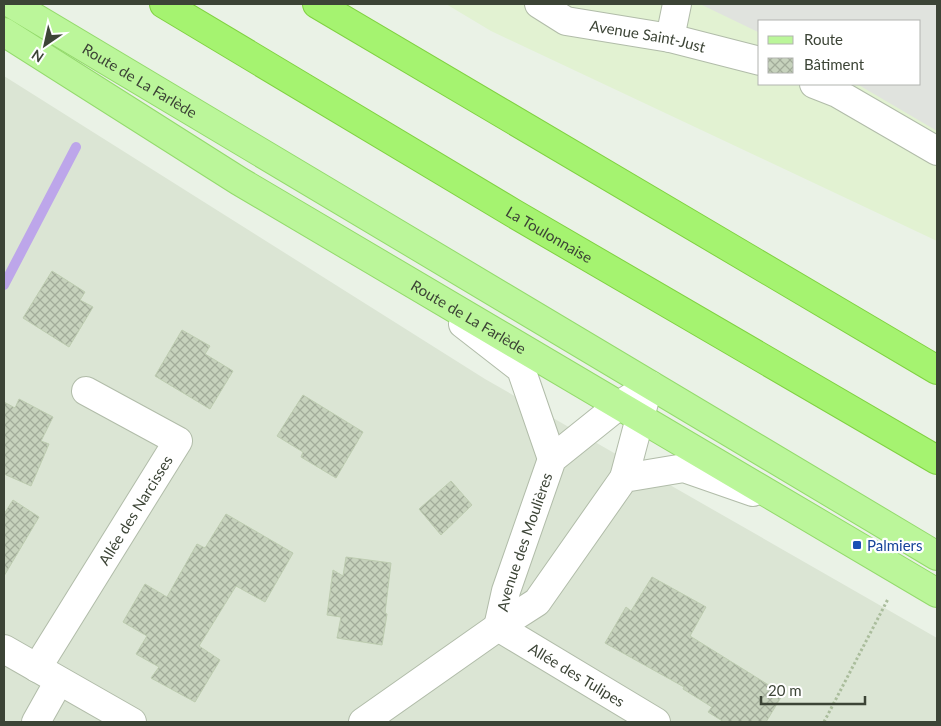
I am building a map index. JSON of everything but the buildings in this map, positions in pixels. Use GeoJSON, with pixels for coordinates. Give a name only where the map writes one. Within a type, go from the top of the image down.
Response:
{"type":"FeatureCollection","features":[{"type":"Feature","properties":{"kind":"highway","name":"La Toulonnaise"},"geometry":{"type":"LineString","coordinates":[[164,4],[505,208],[937,460]]}},
{"type":"Feature","properties":{"kind":"highway"},"geometry":{"type":"LineString","coordinates":[[318,4],[937,370]]}},
{"type":"Feature","properties":{"kind":"main road","name":"Route de La Farlède"},"geometry":{"type":"LineString","coordinates":[[12,4],[937,556]]}},
{"type":"Feature","properties":{"kind":"main road","name":"Route de La Farlède"},"geometry":{"type":"LineString","coordinates":[[4,32],[239,182],[405,278],[937,593]]}},
{"type":"Feature","properties":{"kind":"street","name":"Avenue Saint-Just"},"geometry":{"type":"LineString","coordinates":[[539,4],[566,21],[670,38],[758,60]]}},
{"type":"Feature","properties":{"kind":"street"},"geometry":{"type":"LineString","coordinates":[[670,38],[677,4]]}},
{"type":"Feature","properties":{"kind":"street"},"geometry":{"type":"LineString","coordinates":[[817,85],[837,93],[937,151]]}},
{"type":"Feature","properties":{"kind":"street","name":"Avenue des Moulières"},"geometry":{"type":"LineString","coordinates":[[405,278],[521,369],[552,459],[506,591],[498,627]]}},
{"type":"Feature","properties":{"kind":"street","name":"Avenue des Moulières"},"geometry":{"type":"LineString","coordinates":[[552,459],[629,412],[650,385]]}},
{"type":"Feature","properties":{"kind":"street","name":"Allée des Narcisses"},"geometry":{"type":"LineString","coordinates":[[48,674],[178,441],[86,391]]}},
{"type":"Feature","properties":{"kind":"street","name":"Avenue des Moulières"},"geometry":{"type":"LineString","coordinates":[[363,722],[498,627],[537,602],[624,478],[629,412]]}},
{"type":"Feature","properties":{"kind":"street"},"geometry":{"type":"LineString","coordinates":[[624,478],[684,468],[788,504]]}},
{"type":"Feature","properties":{"kind":"street","name":"Allée des Tulipes"},"geometry":{"type":"LineString","coordinates":[[498,627],[656,722]]}},
{"type":"Feature","properties":{"kind":"street"},"geometry":{"type":"LineString","coordinates":[[4,649],[132,722]]}},
{"type":"Feature","properties":{"kind":"street"},"geometry":{"type":"LineString","coordinates":[[36,722],[48,674]]}},
{"type":"Feature","properties":{"kind":"path"},"geometry":{"type":"LineString","coordinates":[[824,722],[902,572]]}},
{"type":"Feature","properties":{"kind":"shaded area"},"geometry":{"type":"Polygon","coordinates":[[[446,4],[937,4],[937,241],[491,31],[446,4]]]}},
{"type":"Feature","properties":{"kind":"shaded area"},"geometry":{"type":"Polygon","coordinates":[[[700,4],[937,4],[937,131],[859,85],[921,85],[921,20],[758,20],[758,32],[700,4]]]}},
{"type":"Feature","properties":{"kind":"shaded area"},"geometry":{"type":"Polygon","coordinates":[[[4,76],[485,379],[937,638],[937,722],[4,722],[4,76]]]}},
{"type":"Feature","properties":{"kind":"waterway"},"geometry":{"type":"LineString","coordinates":[[4,285],[76,147]]}},
{"type":"Feature","properties":{"kind":"place","name":"Palmiers"},"geometry":{"type":"Point","coordinates":[857,545]}}]}
